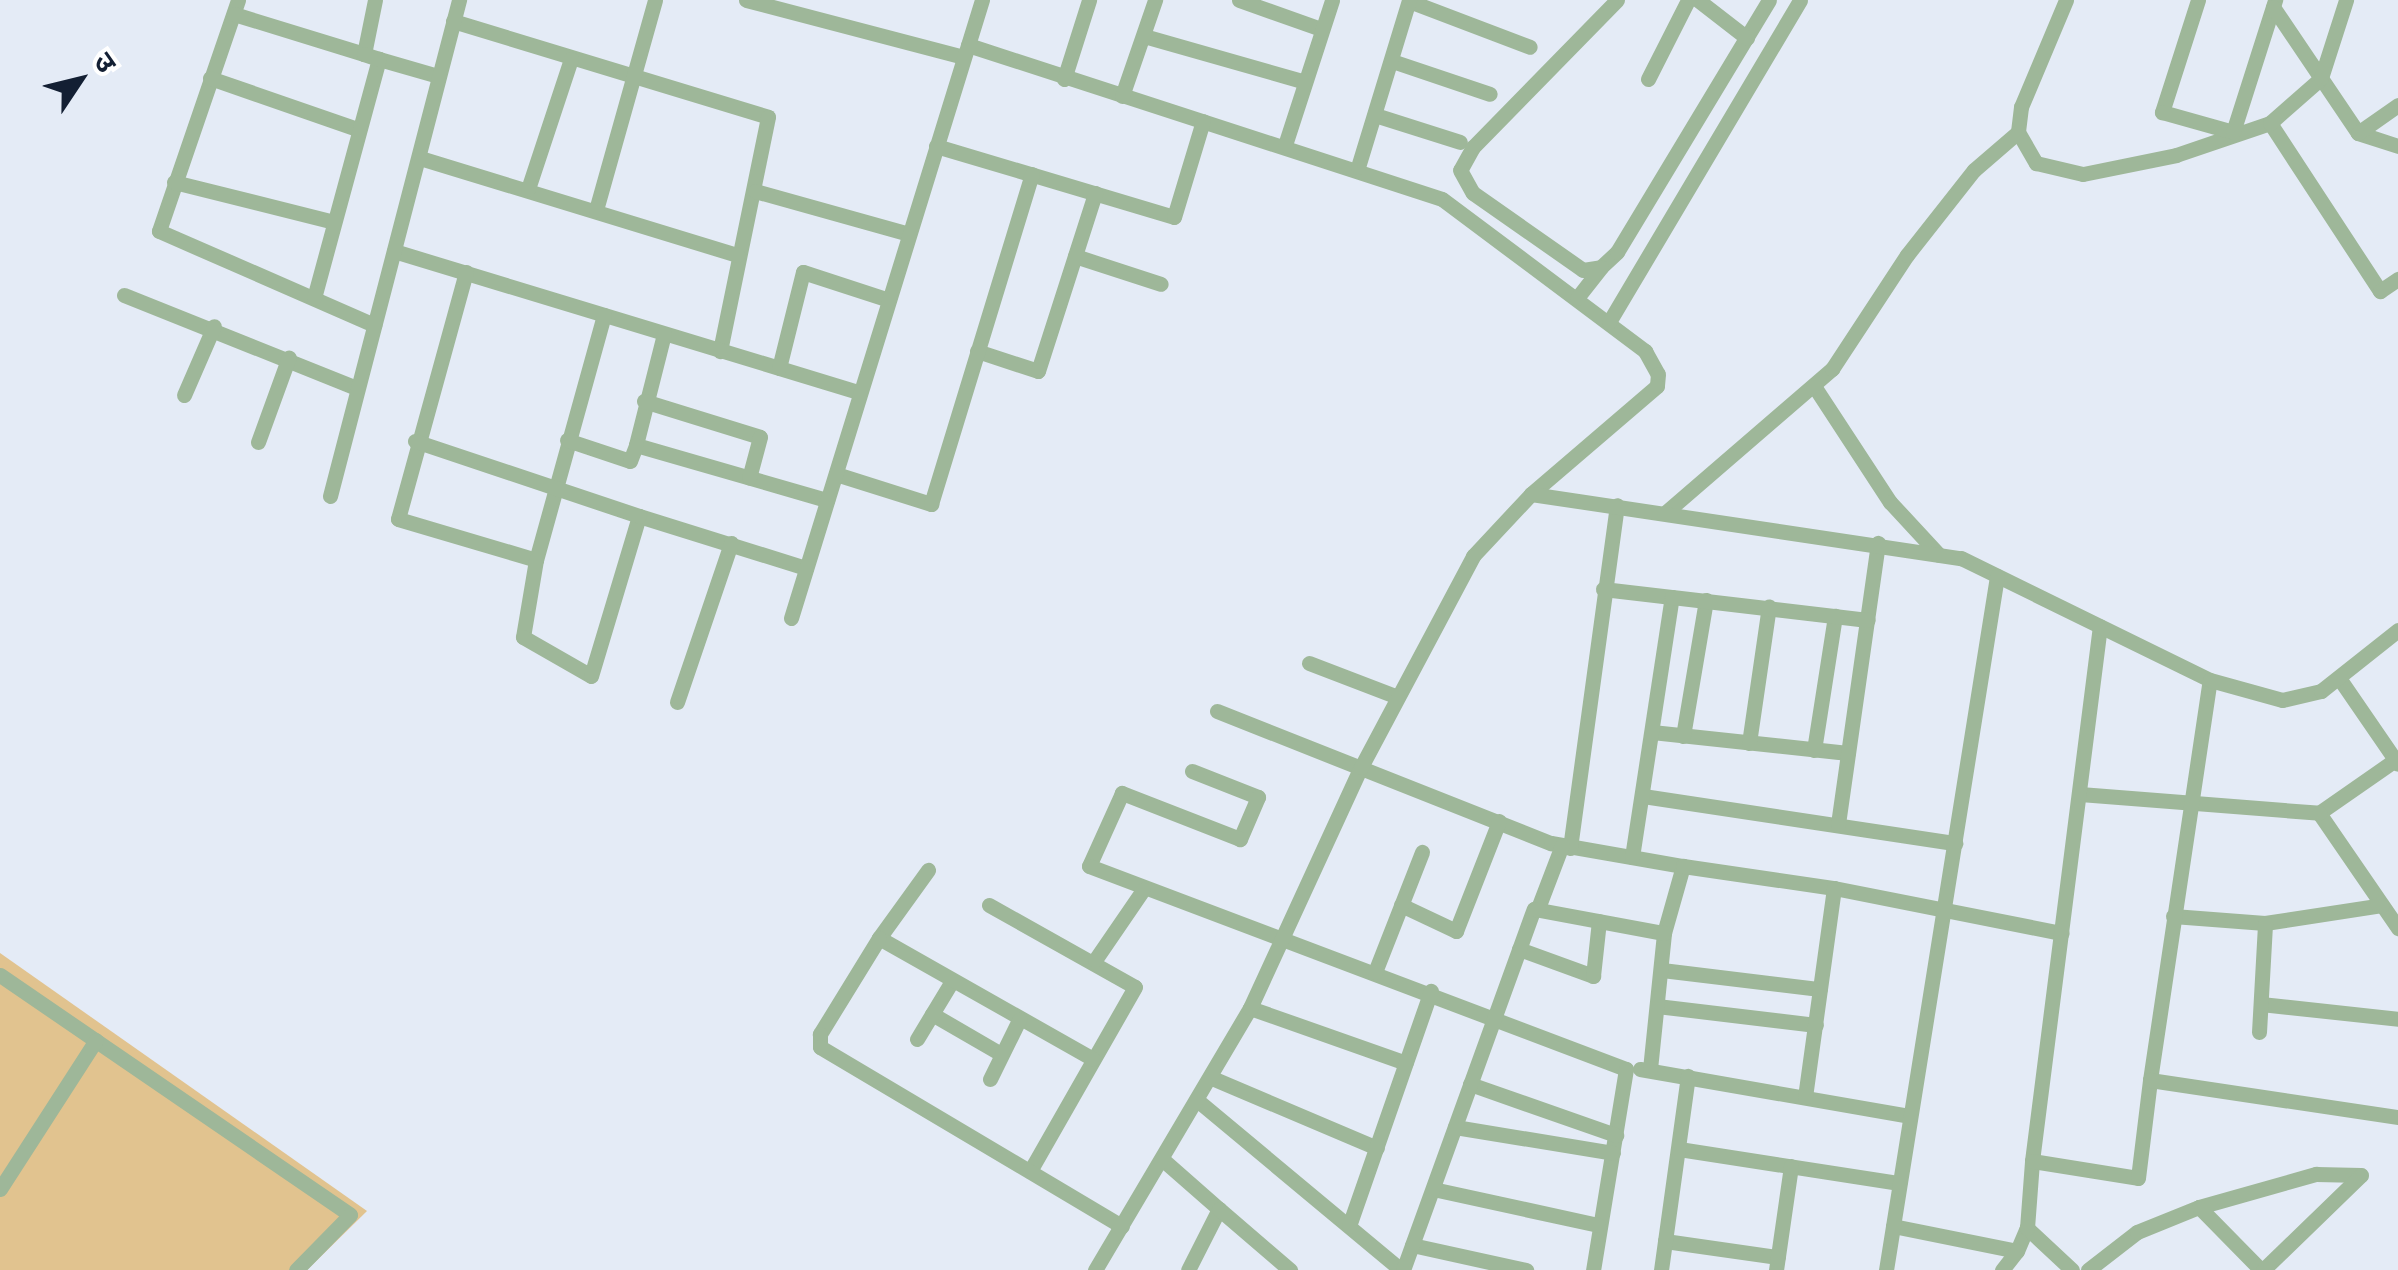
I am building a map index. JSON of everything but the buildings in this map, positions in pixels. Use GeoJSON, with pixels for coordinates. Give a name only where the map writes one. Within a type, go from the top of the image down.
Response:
{"type":"FeatureCollection","features":[{"type":"Feature","properties":{"kind":"street"},"geometry":{"type":"LineString","coordinates":[[314,298],[357,129],[371,57],[375,0]]}},
{"type":"Feature","properties":{"kind":"street"},"geometry":{"type":"LineString","coordinates":[[330,496],[459,0]]}},
{"type":"Feature","properties":{"kind":"street"},"geometry":{"type":"LineString","coordinates":[[596,210],[655,0]]}},
{"type":"Feature","properties":{"kind":"street"},"geometry":{"type":"LineString","coordinates":[[746,0],[1064,79],[1358,167],[1442,199],[1578,298],[1653,361],[1657,386],[1531,494],[1473,556],[1361,767],[1250,1008],[1095,1270]]}},
{"type":"Feature","properties":{"kind":"street"},"geometry":{"type":"LineString","coordinates":[[791,618],[982,0]]}},
{"type":"Feature","properties":{"kind":"street"},"geometry":{"type":"LineString","coordinates":[[1064,79],[1089,0]]}},
{"type":"Feature","properties":{"kind":"street"},"geometry":{"type":"LineString","coordinates":[[1122,96],[1154,0]]}},
{"type":"Feature","properties":{"kind":"street"},"geometry":{"type":"LineString","coordinates":[[1239,0],[1321,28]]}},
{"type":"Feature","properties":{"kind":"street"},"geometry":{"type":"LineString","coordinates":[[1286,145],[1332,0]]}},
{"type":"Feature","properties":{"kind":"street"},"geometry":{"type":"LineString","coordinates":[[1358,167],[1409,0],[1530,47]]}},
{"type":"Feature","properties":{"kind":"street"},"geometry":{"type":"LineString","coordinates":[[1601,267],[1582,270],[1561,260],[1474,193],[1460,170],[1473,147],[1618,0]]}},
{"type":"Feature","properties":{"kind":"street"},"geometry":{"type":"LineString","coordinates":[[1648,80],[1688,0]]}},
{"type":"Feature","properties":{"kind":"street"},"geometry":{"type":"LineString","coordinates":[[1698,0],[1747,38]]}},
{"type":"Feature","properties":{"kind":"street"},"geometry":{"type":"LineString","coordinates":[[1578,298],[1616,252],[1769,0]]}},
{"type":"Feature","properties":{"kind":"street"},"geometry":{"type":"LineString","coordinates":[[1609,322],[1800,0]]}},
{"type":"Feature","properties":{"kind":"street"},"geometry":{"type":"LineString","coordinates":[[2066,0],[2021,106],[2018,132],[2036,163],[2083,174],[2176,155],[2233,132],[2270,123],[2321,78],[2346,0]]}},
{"type":"Feature","properties":{"kind":"street"},"geometry":{"type":"LineString","coordinates":[[2198,0],[2162,112],[2233,132]]}},
{"type":"Feature","properties":{"kind":"street"},"geometry":{"type":"LineString","coordinates":[[2233,132],[2274,4]]}},
{"type":"Feature","properties":{"kind":"street"},"geometry":{"type":"LineString","coordinates":[[2274,4],[2358,132],[2398,146]]}},
{"type":"Feature","properties":{"kind":"street"},"geometry":{"type":"LineString","coordinates":[[374,325],[158,232],[236,7],[371,57],[438,76]]}},
{"type":"Feature","properties":{"kind":"street"},"geometry":{"type":"LineString","coordinates":[[453,21],[633,80],[768,117],[756,192],[737,255],[720,351]]}},
{"type":"Feature","properties":{"kind":"street"},"geometry":{"type":"LineString","coordinates":[[1144,36],[1306,82]]}},
{"type":"Feature","properties":{"kind":"street"},"geometry":{"type":"LineString","coordinates":[[528,189],[571,59]]}},
{"type":"Feature","properties":{"kind":"street"},"geometry":{"type":"LineString","coordinates":[[1392,61],[1490,94]]}},
{"type":"Feature","properties":{"kind":"street"},"geometry":{"type":"LineString","coordinates":[[210,78],[357,129]]}},
{"type":"Feature","properties":{"kind":"street"},"geometry":{"type":"LineString","coordinates":[[2358,132],[2398,104]]}},
{"type":"Feature","properties":{"kind":"street"},"geometry":{"type":"LineString","coordinates":[[1374,115],[1460,142]]}},
{"type":"Feature","properties":{"kind":"street"},"geometry":{"type":"LineString","coordinates":[[936,146],[1174,217],[1203,121]]}},
{"type":"Feature","properties":{"kind":"street"},"geometry":{"type":"LineString","coordinates":[[2270,123],[2380,291],[2396,285]]}},
{"type":"Feature","properties":{"kind":"street"},"geometry":{"type":"LineString","coordinates":[[1665,512],[1814,386],[1974,170],[2018,132]]}},
{"type":"Feature","properties":{"kind":"street"},"geometry":{"type":"LineString","coordinates":[[420,158],[737,255]]}},
{"type":"Feature","properties":{"kind":"street"},"geometry":{"type":"LineString","coordinates":[[836,474],[931,504],[1032,174]]}},
{"type":"Feature","properties":{"kind":"street"},"geometry":{"type":"LineString","coordinates":[[174,182],[334,222]]}},
{"type":"Feature","properties":{"kind":"street"},"geometry":{"type":"LineString","coordinates":[[756,192],[910,234]]}},
{"type":"Feature","properties":{"kind":"street"},"geometry":{"type":"LineString","coordinates":[[977,351],[1038,371],[1095,193]]}},
{"type":"Feature","properties":{"kind":"street"},"geometry":{"type":"LineString","coordinates":[[394,251],[860,393]]}},
{"type":"Feature","properties":{"kind":"street"},"geometry":{"type":"LineString","coordinates":[[1075,256],[1160,284]]}},
{"type":"Feature","properties":{"kind":"street"},"geometry":{"type":"LineString","coordinates":[[466,272],[415,441],[398,519],[536,560]]}},
{"type":"Feature","properties":{"kind":"street"},"geometry":{"type":"LineString","coordinates":[[778,368],[803,272],[888,300]]}},
{"type":"Feature","properties":{"kind":"street"},"geometry":{"type":"LineString","coordinates":[[124,295],[214,326],[357,388]]}},
{"type":"Feature","properties":{"kind":"street"},"geometry":{"type":"LineString","coordinates":[[604,315],[536,560],[523,637],[591,676],[639,516]]}},
{"type":"Feature","properties":{"kind":"street"},"geometry":{"type":"LineString","coordinates":[[184,395],[214,326]]}},
{"type":"Feature","properties":{"kind":"street"},"geometry":{"type":"LineString","coordinates":[[567,440],[630,461],[664,334]]}},
{"type":"Feature","properties":{"kind":"street"},"geometry":{"type":"LineString","coordinates":[[258,442],[289,357]]}},
{"type":"Feature","properties":{"kind":"street"},"geometry":{"type":"LineString","coordinates":[[1814,386],[1890,502],[1939,555]]}},
{"type":"Feature","properties":{"kind":"street"},"geometry":{"type":"LineString","coordinates":[[644,401],[760,436],[748,478]]}},
{"type":"Feature","properties":{"kind":"street"},"geometry":{"type":"LineString","coordinates":[[415,441],[806,568]]}},
{"type":"Feature","properties":{"kind":"street"},"geometry":{"type":"LineString","coordinates":[[636,444],[827,500]]}},
{"type":"Feature","properties":{"kind":"street"},"geometry":{"type":"LineString","coordinates":[[1531,494],[1939,555],[1997,576],[2210,680],[2282,700],[2303,698],[2338,678],[2398,630]]}},
{"type":"Feature","properties":{"kind":"street"},"geometry":{"type":"LineString","coordinates":[[1197,1100],[1402,1270],[1492,1015],[1566,847],[1617,505]]}},
{"type":"Feature","properties":{"kind":"street"},"geometry":{"type":"LineString","coordinates":[[677,702],[731,543]]}},
{"type":"Feature","properties":{"kind":"street"},"geometry":{"type":"LineString","coordinates":[[1838,824],[1878,543]]}},
{"type":"Feature","properties":{"kind":"street"},"geometry":{"type":"LineString","coordinates":[[1886,1270],[1997,576]]}},
{"type":"Feature","properties":{"kind":"street"},"geometry":{"type":"LineString","coordinates":[[1603,589],[1868,620]]}},
{"type":"Feature","properties":{"kind":"street"},"geometry":{"type":"LineString","coordinates":[[1632,857],[1672,598]]}},
{"type":"Feature","properties":{"kind":"street"},"geometry":{"type":"LineString","coordinates":[[1683,736],[1706,600]]}},
{"type":"Feature","properties":{"kind":"street"},"geometry":{"type":"LineString","coordinates":[[1750,743],[1769,606]]}},
{"type":"Feature","properties":{"kind":"street"},"geometry":{"type":"LineString","coordinates":[[1814,750],[1835,616]]}},
{"type":"Feature","properties":{"kind":"street"},"geometry":{"type":"LineString","coordinates":[[2002,1270],[2017,1251],[2027,1228],[2032,1161],[2100,626]]}},
{"type":"Feature","properties":{"kind":"street"},"geometry":{"type":"LineString","coordinates":[[1309,663],[1398,697]]}},
{"type":"Feature","properties":{"kind":"street"},"geometry":{"type":"LineString","coordinates":[[2080,794],[2319,813],[2396,762],[2338,678]]}},
{"type":"Feature","properties":{"kind":"street"},"geometry":{"type":"LineString","coordinates":[[2032,1161],[2138,1178],[2187,803],[2210,680]]}},
{"type":"Feature","properties":{"kind":"street"},"geometry":{"type":"LineString","coordinates":[[1217,711],[1566,847],[1834,888],[1943,914],[2062,933]]}},
{"type":"Feature","properties":{"kind":"street"},"geometry":{"type":"LineString","coordinates":[[1652,732],[1848,753]]}},
{"type":"Feature","properties":{"kind":"street"},"geometry":{"type":"LineString","coordinates":[[1192,771],[1258,797],[1240,840],[1122,793],[1090,866],[1143,890],[1431,991],[1626,1069],[1688,1076],[1909,1116]]}},
{"type":"Feature","properties":{"kind":"street"},"geometry":{"type":"LineString","coordinates":[[1643,796],[1955,842]]}},
{"type":"Feature","properties":{"kind":"street"},"geometry":{"type":"LineString","coordinates":[[2319,813],[2398,928]]}},
{"type":"Feature","properties":{"kind":"street"},"geometry":{"type":"LineString","coordinates":[[1401,906],[1456,930],[1499,821]]}},
{"type":"Feature","properties":{"kind":"street"},"geometry":{"type":"LineString","coordinates":[[1375,972],[1422,852]]}},
{"type":"Feature","properties":{"kind":"street"},"geometry":{"type":"LineString","coordinates":[[1650,1070],[1664,932],[1684,866]]}},
{"type":"Feature","properties":{"kind":"street"},"geometry":{"type":"LineString","coordinates":[[928,870],[879,938],[820,1034],[820,1046],[1122,1226]]}},
{"type":"Feature","properties":{"kind":"street"},"geometry":{"type":"LineString","coordinates":[[1804,1097],[1834,888]]}},
{"type":"Feature","properties":{"kind":"street"},"geometry":{"type":"LineString","coordinates":[[1096,960],[1143,890]]}},
{"type":"Feature","properties":{"kind":"street"},"geometry":{"type":"LineString","coordinates":[[989,905],[1096,960],[1136,986],[1030,1171]]}},
{"type":"Feature","properties":{"kind":"street"},"geometry":{"type":"LineString","coordinates":[[2172,916],[2266,923],[2382,905]]}},
{"type":"Feature","properties":{"kind":"street"},"geometry":{"type":"LineString","coordinates":[[1538,908],[1664,932]]}},
{"type":"Feature","properties":{"kind":"street"},"geometry":{"type":"LineString","coordinates":[[1519,949],[1593,976],[1599,921]]}},
{"type":"Feature","properties":{"kind":"street"},"geometry":{"type":"LineString","coordinates":[[2259,1032],[2266,923]]}},
{"type":"Feature","properties":{"kind":"street"},"geometry":{"type":"LineString","coordinates":[[879,938],[1093,1059]]}},
{"type":"Feature","properties":{"kind":"street"},"geometry":{"type":"LineString","coordinates":[[1662,970],[1820,988]]}},
{"type":"Feature","properties":{"kind":"street"},"geometry":{"type":"LineString","coordinates":[[0,975],[350,1215],[296,1270]]}},
{"type":"Feature","properties":{"kind":"street"},"geometry":{"type":"LineString","coordinates":[[917,1039],[952,981]]}},
{"type":"Feature","properties":{"kind":"street"},"geometry":{"type":"LineString","coordinates":[[1349,1226],[1431,991]]}},
{"type":"Feature","properties":{"kind":"street"},"geometry":{"type":"LineString","coordinates":[[2260,1004],[2398,1019]]}},
{"type":"Feature","properties":{"kind":"street"},"geometry":{"type":"LineString","coordinates":[[1657,1006],[1816,1024]]}},
{"type":"Feature","properties":{"kind":"street"},"geometry":{"type":"LineString","coordinates":[[1250,1008],[1406,1063]]}},
{"type":"Feature","properties":{"kind":"street"},"geometry":{"type":"LineString","coordinates":[[932,1014],[1002,1054]]}},
{"type":"Feature","properties":{"kind":"street"},"geometry":{"type":"LineString","coordinates":[[990,1080],[1019,1020]]}},
{"type":"Feature","properties":{"kind":"street"},"geometry":{"type":"LineString","coordinates":[[0,1189],[96,1040]]}},
{"type":"Feature","properties":{"kind":"street"},"geometry":{"type":"LineString","coordinates":[[1593,1270],[1626,1069]]}},
{"type":"Feature","properties":{"kind":"street"},"geometry":{"type":"LineString","coordinates":[[1661,1270],[1688,1076]]}},
{"type":"Feature","properties":{"kind":"street"},"geometry":{"type":"LineString","coordinates":[[1212,1078],[1377,1148]]}},
{"type":"Feature","properties":{"kind":"street"},"geometry":{"type":"LineString","coordinates":[[2150,1080],[2398,1117]]}},
{"type":"Feature","properties":{"kind":"street"},"geometry":{"type":"LineString","coordinates":[[1470,1084],[1616,1135]]}},
{"type":"Feature","properties":{"kind":"street"},"geometry":{"type":"LineString","coordinates":[[1455,1126],[1613,1153]]}},
{"type":"Feature","properties":{"kind":"street"},"geometry":{"type":"LineString","coordinates":[[1679,1150],[1899,1183]]}},
{"type":"Feature","properties":{"kind":"street"},"geometry":{"type":"LineString","coordinates":[[1162,1159],[1290,1270]]}},
{"type":"Feature","properties":{"kind":"street"},"geometry":{"type":"LineString","coordinates":[[1665,1242],[1777,1264],[1792,1166]]}},
{"type":"Feature","properties":{"kind":"street"},"geometry":{"type":"LineString","coordinates":[[2088,1270],[2137,1232],[2199,1208],[2316,1174],[2361,1176],[2262,1270],[2199,1208]]}},
{"type":"Feature","properties":{"kind":"street"},"geometry":{"type":"LineString","coordinates":[[1433,1188],[1598,1224]]}},
{"type":"Feature","properties":{"kind":"street"},"geometry":{"type":"LineString","coordinates":[[1190,1269],[1219,1208]]}},
{"type":"Feature","properties":{"kind":"street"},"geometry":{"type":"LineString","coordinates":[[1893,1226],[2017,1251]]}},
{"type":"Feature","properties":{"kind":"street"},"geometry":{"type":"LineString","coordinates":[[2027,1228],[2072,1270]]}},
{"type":"Feature","properties":{"kind":"street"},"geometry":{"type":"LineString","coordinates":[[1412,1244],[1476,1265],[1526,1270]]}},
{"type":"Feature","properties":{"kind":"shaded area"},"geometry":{"type":"Polygon","coordinates":[[[0,953],[367,1211],[307,1270],[0,1270],[0,953]]]}}]}
